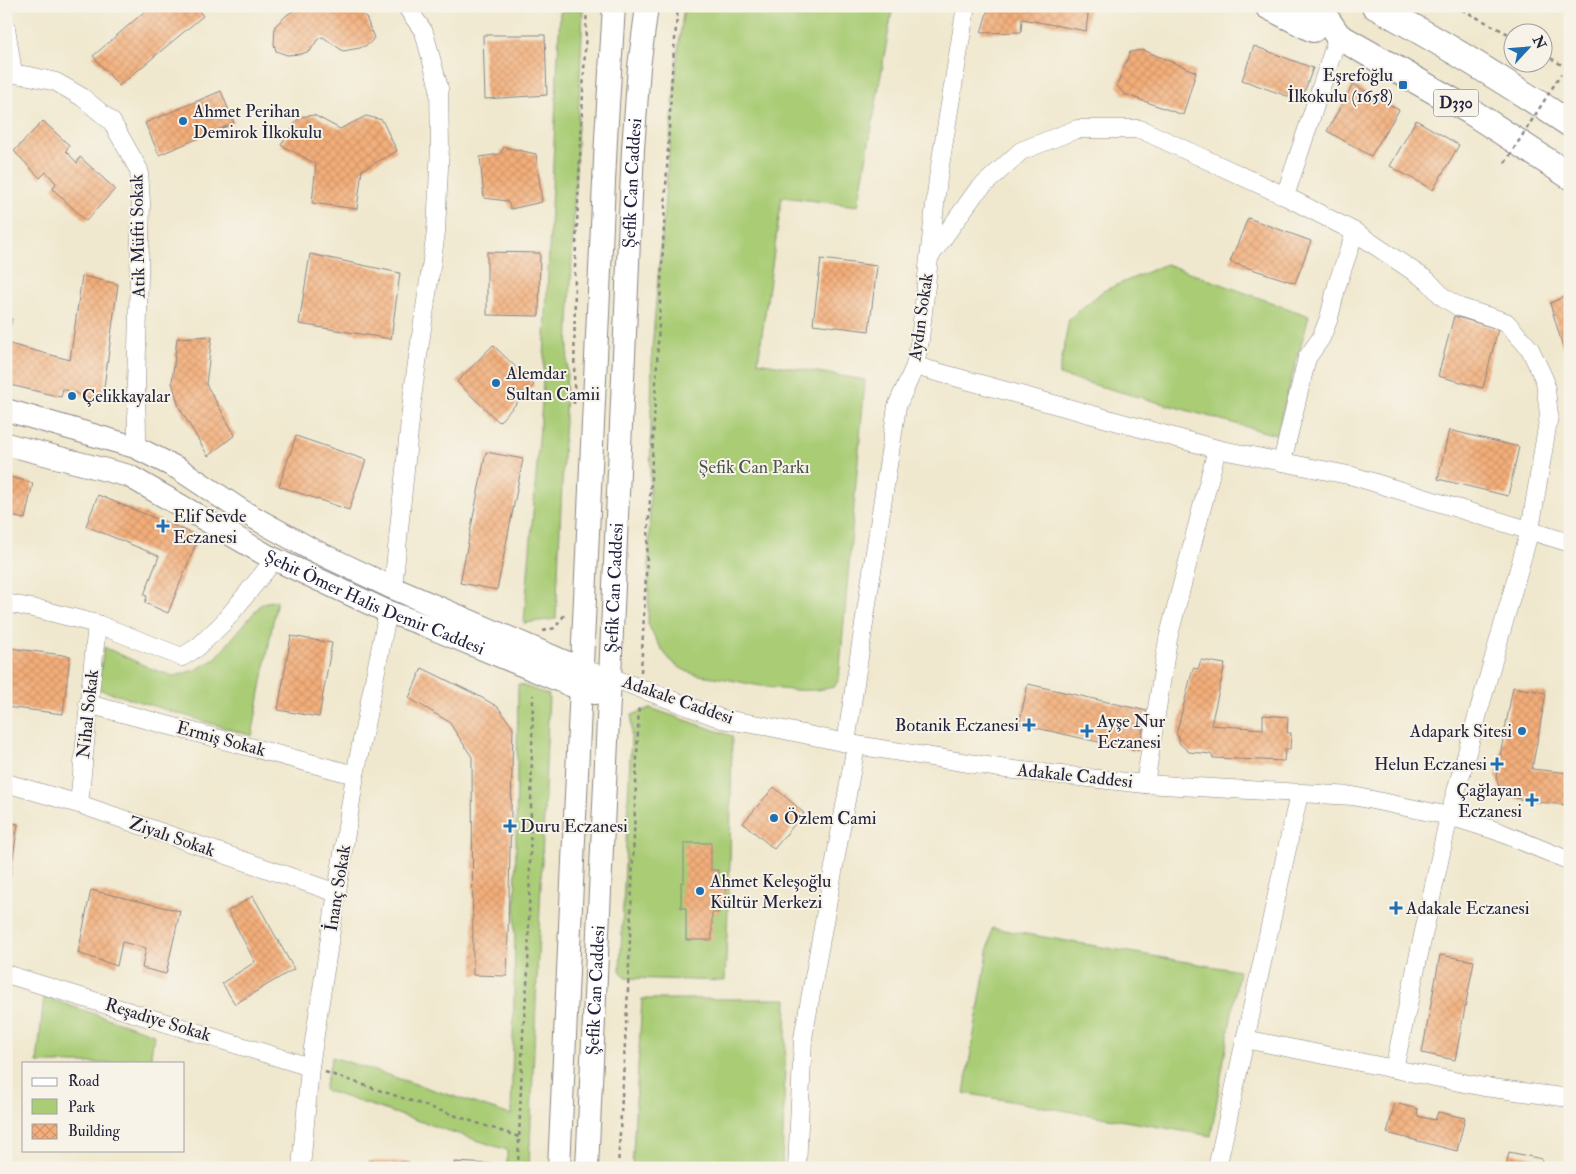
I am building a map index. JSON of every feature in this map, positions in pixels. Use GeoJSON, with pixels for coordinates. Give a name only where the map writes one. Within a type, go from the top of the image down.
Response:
{"type":"FeatureCollection","features":[{"type":"Feature","properties":{"kind":"highway"},"geometry":{"type":"LineString","coordinates":[[1268,6],[1320,32],[1338,36]]}},
{"type":"Feature","properties":{"kind":"highway"},"geometry":{"type":"LineString","coordinates":[[1298,6],[1327,20],[1338,36]]}},
{"type":"Feature","properties":{"kind":"highway","name":"D330"},"geometry":{"type":"LineString","coordinates":[[1375,6],[1423,31],[1497,76],[1570,124]]}},
{"type":"Feature","properties":{"kind":"highway"},"geometry":{"type":"LineString","coordinates":[[1396,6],[1423,31]]}},
{"type":"Feature","properties":{"kind":"highway","name":"D330"},"geometry":{"type":"LineString","coordinates":[[1338,36],[1470,111],[1570,176]]}},
{"type":"Feature","properties":{"kind":"main road","name":"Şefik Can Caddesi"},"geometry":{"type":"LineString","coordinates":[[559,1168],[605,158],[614,6]]}},
{"type":"Feature","properties":{"kind":"main road","name":"Şefik Can Caddesi"},"geometry":{"type":"LineString","coordinates":[[586,1168],[610,687],[633,149],[639,67],[647,6]]}},
{"type":"Feature","properties":{"kind":"main road","name":"Şehit Ömer Halis Demir Caddesi"},"geometry":{"type":"LineString","coordinates":[[6,410],[136,447],[178,469],[242,511],[309,548],[581,679]]}},
{"type":"Feature","properties":{"kind":"main road","name":"Şehit Ömer Halis Demir Caddesi"},"geometry":{"type":"LineString","coordinates":[[6,444],[129,476],[275,559],[386,611],[581,679],[610,687]]}},
{"type":"Feature","properties":{"kind":"street"},"geometry":{"type":"LineString","coordinates":[[393,588],[413,391],[436,232],[440,146],[439,88],[424,32],[406,6]]}},
{"type":"Feature","properties":{"kind":"street","name":"Aydın Sokak"},"geometry":{"type":"LineString","coordinates":[[797,1168],[803,1038],[851,744],[897,406],[915,366],[920,339],[938,178],[966,6]]}},
{"type":"Feature","properties":{"kind":"street"},"geometry":{"type":"LineString","coordinates":[[6,28],[9,73]]}},
{"type":"Feature","properties":{"kind":"street"},"geometry":{"type":"LineString","coordinates":[[1285,196],[1338,36]]}},
{"type":"Feature","properties":{"kind":"street","name":"Atik Müfti Sokak"},"geometry":{"type":"LineString","coordinates":[[9,73],[56,82],[82,97],[112,122],[139,170],[141,213],[136,447]]}},
{"type":"Feature","properties":{"kind":"street"},"geometry":{"type":"LineString","coordinates":[[930,256],[976,192],[1021,151],[1077,129],[1140,129],[1285,196],[1355,232],[1428,281],[1443,297],[1459,307],[1506,322],[1530,349],[1545,381],[1549,416],[1530,530],[1449,816],[1394,1069]]}},
{"type":"Feature","properties":{"kind":"street"},"geometry":{"type":"LineString","coordinates":[[1282,462],[1307,358],[1321,338],[1329,318],[1337,285],[1355,232]]}},
{"type":"Feature","properties":{"kind":"street"},"geometry":{"type":"LineString","coordinates":[[915,366],[1217,448],[1353,476],[1570,543]]}},
{"type":"Feature","properties":{"kind":"street"},"geometry":{"type":"LineString","coordinates":[[1145,784],[1168,639],[1217,448]]}},
{"type":"Feature","properties":{"kind":"street"},"geometry":{"type":"LineString","coordinates":[[6,603],[97,624],[182,657],[198,648],[223,623],[275,559]]}},
{"type":"Feature","properties":{"kind":"street","name":"İnanç Sokak"},"geometry":{"type":"LineString","coordinates":[[301,1168],[310,1067],[355,775],[386,622],[386,611]]}},
{"type":"Feature","properties":{"kind":"street","name":"Nihal Sokak"},"geometry":{"type":"LineString","coordinates":[[79,804],[97,624]]}},
{"type":"Feature","properties":{"kind":"street","name":"Adakale Caddesi"},"geometry":{"type":"LineString","coordinates":[[610,687],[640,688],[722,719],[851,744],[1006,769],[1145,784],[1353,796],[1449,816],[1497,831],[1570,861]]}},
{"type":"Feature","properties":{"kind":"street","name":"Ermiş Sokak"},"geometry":{"type":"LineString","coordinates":[[88,704],[355,775]]}},
{"type":"Feature","properties":{"kind":"street","name":"Ziyalı Sokak"},"geometry":{"type":"LineString","coordinates":[[6,783],[79,804],[337,893]]}},
{"type":"Feature","properties":{"kind":"street"},"geometry":{"type":"LineString","coordinates":[[1217,1168],[1299,794]]}},
{"type":"Feature","properties":{"kind":"street","name":"Reşadiye Sokak"},"geometry":{"type":"LineString","coordinates":[[6,974],[310,1067]]}},
{"type":"Feature","properties":{"kind":"street"},"geometry":{"type":"LineString","coordinates":[[1245,1039],[1484,1087],[1570,1098]]}},
{"type":"Feature","properties":{"kind":"path"},"geometry":{"type":"LineString","coordinates":[[618,1168],[640,688],[672,72],[678,6]]}},
{"type":"Feature","properties":{"kind":"path"},"geometry":{"type":"LineString","coordinates":[[1455,6],[1504,33]]}},
{"type":"Feature","properties":{"kind":"path"},"geometry":{"type":"LineString","coordinates":[[1554,60],[1570,70]]}},
{"type":"Feature","properties":{"kind":"path"},"geometry":{"type":"LineString","coordinates":[[1504,163],[1561,74]]}},
{"type":"Feature","properties":{"kind":"path"},"geometry":{"type":"LineString","coordinates":[[518,1168],[522,1033],[528,971],[533,695]]}},
{"type":"Feature","properties":{"kind":"path"},"geometry":{"type":"LineString","coordinates":[[310,1067],[519,1137]]}},
{"type":"Feature","properties":{"kind":"green space","name":"Şefik Can Parkı"},"geometry":{"type":"Polygon","coordinates":[[[684,6],[893,6],[858,206],[782,197],[758,362],[865,380],[839,679],[834,687],[791,690],[690,673],[679,667],[668,657],[648,624],[652,348],[677,59],[684,6]]]}},
{"type":"Feature","properties":{"kind":"green space"},"geometry":{"type":"Polygon","coordinates":[[[583,9],[556,619],[524,623],[542,403],[560,12],[583,9]]]}},
{"type":"Feature","properties":{"kind":"green space"},"geometry":{"type":"Polygon","coordinates":[[[1166,264],[1309,316],[1276,435],[1059,375],[1069,319],[1103,291],[1166,264]]]}},
{"type":"Feature","properties":{"kind":"green space"},"geometry":{"type":"Polygon","coordinates":[[[277,600],[252,736],[98,689],[104,647],[152,669],[174,676],[195,670],[215,659],[262,603],[277,600]]]}},
{"type":"Feature","properties":{"kind":"green space"},"geometry":{"type":"Polygon","coordinates":[[[518,684],[549,695],[529,1168],[507,1168],[507,1150],[324,1090],[332,1057],[511,1115],[518,684]]]}},
{"type":"Feature","properties":{"kind":"green space"},"geometry":{"type":"Polygon","coordinates":[[[650,708],[732,736],[730,863],[725,981],[625,978],[620,970],[632,715],[650,708]]]}},
{"type":"Feature","properties":{"kind":"green space"},"geometry":{"type":"Polygon","coordinates":[[[992,928],[1239,971],[1211,1136],[964,1093],[992,928]]]}},
{"type":"Feature","properties":{"kind":"green space"},"geometry":{"type":"Polygon","coordinates":[[[44,997],[154,1034],[150,1062],[37,1062],[44,997]]]}},
{"type":"Feature","properties":{"kind":"green space"},"geometry":{"type":"Polygon","coordinates":[[[642,999],[787,999],[782,1168],[632,1168],[642,999]]]}},
{"type":"Feature","properties":{"kind":"building"},"geometry":{"type":"Polygon","coordinates":[[[151,6],[195,6],[203,16],[119,86],[93,56],[151,6]]]}},
{"type":"Feature","properties":{"kind":"building"},"geometry":{"type":"Polygon","coordinates":[[[302,6],[344,6],[357,9],[366,17],[374,38],[369,44],[360,48],[343,51],[323,37],[318,39],[310,51],[301,54],[287,55],[276,51],[274,44],[275,26],[288,14],[302,6]]]}},
{"type":"Feature","properties":{"kind":"building"},"geometry":{"type":"Polygon","coordinates":[[[989,6],[1089,6],[1086,31],[1022,19],[1021,32],[981,33],[989,6]]]}},
{"type":"Feature","properties":{"kind":"building"},"geometry":{"type":"Polygon","coordinates":[[[483,35],[545,35],[547,95],[485,99],[483,35]]]}},
{"type":"Feature","properties":{"kind":"building"},"geometry":{"type":"Polygon","coordinates":[[[1254,46],[1313,68],[1301,101],[1242,80],[1254,46]]]}},
{"type":"Feature","properties":{"kind":"building"},"geometry":{"type":"Polygon","coordinates":[[[1143,50],[1196,72],[1183,115],[1124,94],[1117,86],[1130,52],[1143,50]]]}},
{"type":"Feature","properties":{"kind":"building"},"geometry":{"type":"Polygon","coordinates":[[[1353,84],[1399,110],[1371,156],[1327,131],[1353,84]]]}},
{"type":"Feature","properties":{"kind":"building"},"geometry":{"type":"Polygon","coordinates":[[[221,91],[234,123],[159,155],[145,123],[221,91]]]}},
{"type":"Feature","properties":{"kind":"building"},"geometry":{"type":"Polygon","coordinates":[[[314,115],[340,129],[366,116],[382,120],[397,151],[362,170],[357,209],[312,203],[316,164],[281,145],[299,117],[314,115]]]}},
{"type":"Feature","properties":{"kind":"building"},"geometry":{"type":"Polygon","coordinates":[[[1416,120],[1459,145],[1433,190],[1390,166],[1416,120]]]}},
{"type":"Feature","properties":{"kind":"building"},"geometry":{"type":"Polygon","coordinates":[[[43,121],[69,145],[66,151],[77,163],[80,157],[115,189],[86,221],[53,189],[56,183],[46,172],[40,178],[14,151],[43,121]]]}},
{"type":"Feature","properties":{"kind":"building"},"geometry":{"type":"Polygon","coordinates":[[[504,147],[536,154],[542,202],[511,209],[507,201],[484,198],[480,157],[500,154],[504,147]]]}},
{"type":"Feature","properties":{"kind":"building"},"geometry":{"type":"Polygon","coordinates":[[[1248,218],[1311,241],[1295,283],[1230,262],[1248,218]]]}},
{"type":"Feature","properties":{"kind":"building"},"geometry":{"type":"Polygon","coordinates":[[[487,252],[540,253],[539,316],[487,315],[487,252]]]}},
{"type":"Feature","properties":{"kind":"building"},"geometry":{"type":"Polygon","coordinates":[[[310,254],[400,273],[391,339],[299,324],[310,254]]]}},
{"type":"Feature","properties":{"kind":"building"},"geometry":{"type":"Polygon","coordinates":[[[821,259],[877,266],[869,331],[813,324],[821,259]]]}},
{"type":"Feature","properties":{"kind":"building"},"geometry":{"type":"Polygon","coordinates":[[[82,276],[118,284],[102,402],[63,389],[61,397],[6,384],[6,343],[70,360],[82,276]]]}},
{"type":"Feature","properties":{"kind":"building"},"geometry":{"type":"Polygon","coordinates":[[[1570,294],[1570,368],[1569,368],[1550,303],[1570,294]]]}},
{"type":"Feature","properties":{"kind":"building"},"geometry":{"type":"Polygon","coordinates":[[[1454,316],[1498,329],[1483,388],[1438,376],[1454,316]]]}},
{"type":"Feature","properties":{"kind":"building"},"geometry":{"type":"Polygon","coordinates":[[[6,318],[12,319],[7,340],[6,340],[6,318]]]}},
{"type":"Feature","properties":{"kind":"building"},"geometry":{"type":"Polygon","coordinates":[[[212,336],[206,384],[235,435],[208,456],[179,407],[172,382],[177,338],[212,336]]]}},
{"type":"Feature","properties":{"kind":"building","name":"Alemdar Sultan Camii"},"geometry":{"type":"Polygon","coordinates":[[[493,345],[534,385],[499,422],[457,382],[493,345]]]}},
{"type":"Feature","properties":{"kind":"building"},"geometry":{"type":"Polygon","coordinates":[[[1449,430],[1519,447],[1508,496],[1438,479],[1449,430]]]}},
{"type":"Feature","properties":{"kind":"building"},"geometry":{"type":"Polygon","coordinates":[[[296,436],[366,460],[349,510],[279,486],[296,436]]]}},
{"type":"Feature","properties":{"kind":"building"},"geometry":{"type":"Polygon","coordinates":[[[486,452],[523,459],[497,590],[460,583],[486,452]]]}},
{"type":"Feature","properties":{"kind":"building"},"geometry":{"type":"Polygon","coordinates":[[[6,476],[33,483],[25,519],[6,515],[6,476]]]}},
{"type":"Feature","properties":{"kind":"building"},"geometry":{"type":"Polygon","coordinates":[[[98,495],[199,536],[168,613],[145,603],[147,596],[144,595],[159,556],[86,526],[98,495]]]}},
{"type":"Feature","properties":{"kind":"building"},"geometry":{"type":"Polygon","coordinates":[[[291,636],[332,643],[319,717],[278,710],[291,636]]]}},
{"type":"Feature","properties":{"kind":"building"},"geometry":{"type":"Polygon","coordinates":[[[10,648],[70,656],[63,714],[6,707],[6,682],[10,648]]]}},
{"type":"Feature","properties":{"kind":"building"},"geometry":{"type":"Polygon","coordinates":[[[1201,660],[1225,664],[1211,725],[1263,729],[1263,715],[1288,717],[1287,733],[1291,733],[1290,749],[1285,749],[1284,761],[1213,758],[1211,754],[1189,752],[1179,743],[1179,737],[1176,735],[1193,668],[1198,669],[1201,660]]]}},
{"type":"Feature","properties":{"kind":"building"},"geometry":{"type":"Polygon","coordinates":[[[422,668],[498,707],[513,728],[507,976],[473,975],[472,757],[449,722],[409,698],[422,668]]]}},
{"type":"Feature","properties":{"kind":"building"},"geometry":{"type":"Polygon","coordinates":[[[1028,684],[1147,711],[1138,751],[1019,724],[1028,684]]]}},
{"type":"Feature","properties":{"kind":"building","name":"Adapark Sitesi"},"geometry":{"type":"Polygon","coordinates":[[[1513,687],[1546,693],[1532,769],[1570,773],[1570,805],[1526,801],[1506,795],[1499,787],[1496,777],[1513,687]]]}},
{"type":"Feature","properties":{"kind":"building","name":"Özlem Cami"},"geometry":{"type":"Polygon","coordinates":[[[774,787],[804,813],[774,849],[743,823],[774,787]]]}},
{"type":"Feature","properties":{"kind":"building"},"geometry":{"type":"Polygon","coordinates":[[[6,822],[18,824],[7,897],[6,897],[6,822]]]}},
{"type":"Feature","properties":{"kind":"building"},"geometry":{"type":"Polygon","coordinates":[[[684,843],[711,843],[711,870],[718,870],[718,882],[726,882],[726,903],[719,903],[719,913],[712,913],[712,940],[686,940],[686,908],[681,908],[681,882],[684,882],[684,843]]]}},
{"type":"Feature","properties":{"kind":"building"},"geometry":{"type":"Polygon","coordinates":[[[91,890],[180,911],[166,974],[142,968],[146,948],[122,942],[117,966],[78,953],[91,890]]]}},
{"type":"Feature","properties":{"kind":"building"},"geometry":{"type":"Polygon","coordinates":[[[253,896],[294,969],[235,1004],[222,983],[255,962],[228,911],[253,896]]]}},
{"type":"Feature","properties":{"kind":"building"},"geometry":{"type":"Polygon","coordinates":[[[1440,955],[1474,961],[1455,1060],[1422,1053],[1440,955]]]}},
{"type":"Feature","properties":{"kind":"building"},"geometry":{"type":"Polygon","coordinates":[[[1395,1103],[1418,1109],[1417,1116],[1435,1120],[1438,1112],[1465,1118],[1457,1151],[1387,1133],[1395,1103]]]}},
{"type":"Feature","properties":{"kind":"building"},"geometry":{"type":"Polygon","coordinates":[[[1509,1152],[1542,1159],[1541,1168],[1506,1168],[1509,1152]]]}},
{"type":"Feature","properties":{"kind":"building"},"geometry":{"type":"Polygon","coordinates":[[[368,1161],[409,1162],[409,1168],[368,1168],[368,1161]]]}},
{"type":"Feature","properties":{"kind":"building"},"geometry":{"type":"Polygon","coordinates":[[[454,1162],[491,1164],[491,1168],[455,1168],[454,1162]]]}},
{"type":"Feature","properties":{"kind":"place","name":"Eşrefoğlu İlkokulu (1658)"},"geometry":{"type":"Point","coordinates":[1403,85]}},
{"type":"Feature","properties":{"kind":"place","name":"Ahmet Perihan Demirok İlkokulu"},"geometry":{"type":"Point","coordinates":[183,121]}},
{"type":"Feature","properties":{"kind":"place","name":"Alemdar Sultan Camii"},"geometry":{"type":"Point","coordinates":[496,383]}},
{"type":"Feature","properties":{"kind":"place","name":"Çelikkayalar"},"geometry":{"type":"Point","coordinates":[72,396]}},
{"type":"Feature","properties":{"kind":"place","name":"Elif Sevde Eczanesi"},"geometry":{"type":"Point","coordinates":[163,526]}},
{"type":"Feature","properties":{"kind":"place","name":"Botanik Eczanesi"},"geometry":{"type":"Point","coordinates":[1029,725]}},
{"type":"Feature","properties":{"kind":"place","name":"Ayşe Nur Eczanesi"},"geometry":{"type":"Point","coordinates":[1087,731]}},
{"type":"Feature","properties":{"kind":"place","name":"Adapark Sitesi"},"geometry":{"type":"Point","coordinates":[1522,731]}},
{"type":"Feature","properties":{"kind":"place","name":"Helun Eczanesi"},"geometry":{"type":"Point","coordinates":[1497,764]}},
{"type":"Feature","properties":{"kind":"place","name":"Çağlayan Eczanesi"},"geometry":{"type":"Point","coordinates":[1532,800]}},
{"type":"Feature","properties":{"kind":"place","name":"Özlem Cami"},"geometry":{"type":"Point","coordinates":[774,818]}},
{"type":"Feature","properties":{"kind":"place","name":"Duru Eczanesi"},"geometry":{"type":"Point","coordinates":[510,826]}},
{"type":"Feature","properties":{"kind":"place","name":"Ahmet Keleşoğlu Kültür Merkezi"},"geometry":{"type":"Point","coordinates":[700,891]}},
{"type":"Feature","properties":{"kind":"place","name":"Adakale Eczanesi"},"geometry":{"type":"Point","coordinates":[1396,908]}}]}
